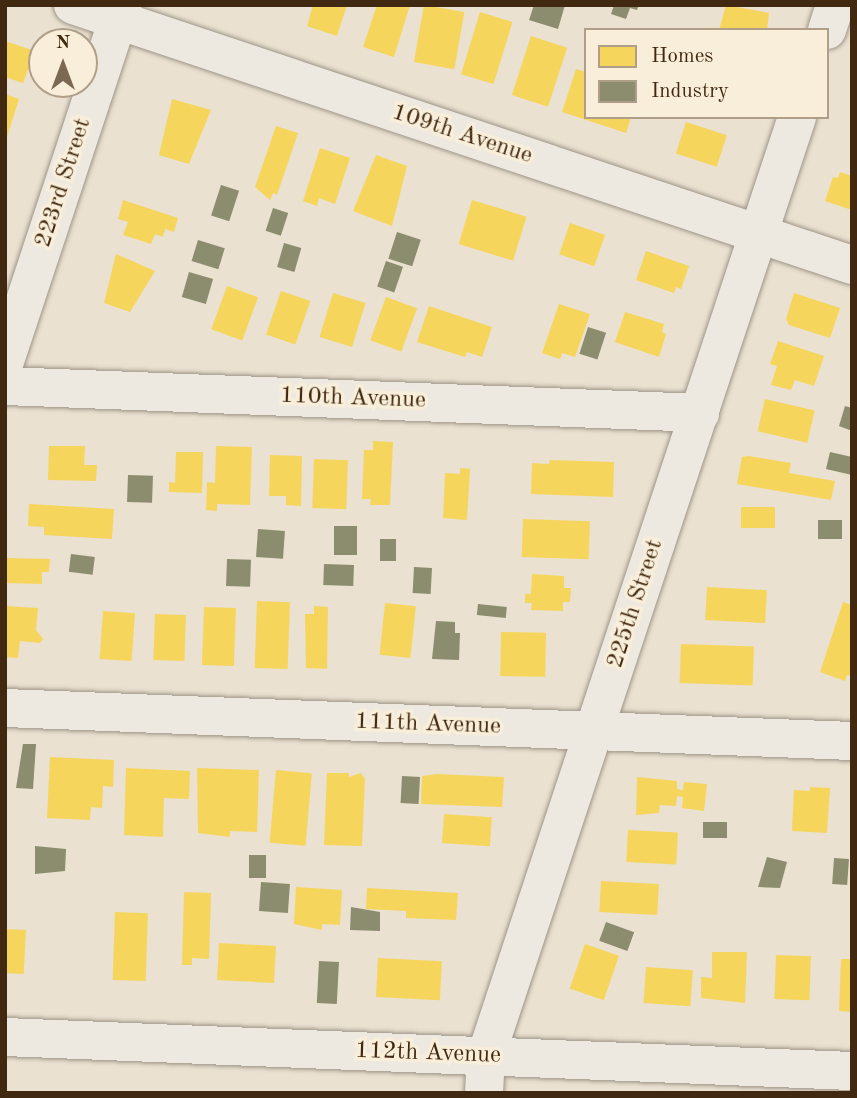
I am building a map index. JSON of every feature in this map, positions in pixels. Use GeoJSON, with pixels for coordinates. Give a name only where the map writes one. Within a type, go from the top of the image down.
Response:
{"type":"FeatureCollection","features":[{"type":"Feature","properties":{"kind":"street","name":"109th Avenue"},"geometry":{"type":"LineString","coordinates":[[73,5],[120,13],[852,265]]}},
{"type":"Feature","properties":{"kind":"street"},"geometry":{"type":"LineString","coordinates":[[828,28],[835,5]]}},
{"type":"Feature","properties":{"kind":"street","name":"223rd Street"},"geometry":{"type":"LineString","coordinates":[[5,361],[120,13]]}},
{"type":"Feature","properties":{"kind":"street","name":"225th Street"},"geometry":{"type":"LineString","coordinates":[[485,1075],[594,731],[796,119]]}},
{"type":"Feature","properties":{"kind":"street","name":"110th Avenue"},"geometry":{"type":"LineString","coordinates":[[5,386],[700,413]]}},
{"type":"Feature","properties":{"kind":"street","name":"111th Avenue"},"geometry":{"type":"LineString","coordinates":[[5,708],[852,741]]}},
{"type":"Feature","properties":{"kind":"street","name":"112th Avenue"},"geometry":{"type":"LineString","coordinates":[[5,1037],[485,1075],[852,1071]]}},
{"type":"Feature","properties":{"kind":"building: Homes"},"geometry":{"type":"Polygon","coordinates":[[[313,5],[347,5],[337,36],[307,26],[313,5]]]}},
{"type":"Feature","properties":{"kind":"building: Homes"},"geometry":{"type":"Polygon","coordinates":[[[377,5],[410,5],[394,57],[363,47],[377,5]]]}},
{"type":"Feature","properties":{"kind":"building: Homes"},"geometry":{"type":"Polygon","coordinates":[[[424,5],[464,12],[454,69],[414,62],[424,5]]]}},
{"type":"Feature","properties":{"kind":"building: Homes"},"geometry":{"type":"Polygon","coordinates":[[[726,5],[769,13],[767,28],[720,28],[726,5]]]}},
{"type":"Feature","properties":{"kind":"building: Homes"},"geometry":{"type":"Polygon","coordinates":[[[480,12],[513,22],[494,84],[461,74],[480,12]]]}},
{"type":"Feature","properties":{"kind":"building: Homes"},"geometry":{"type":"Polygon","coordinates":[[[531,36],[567,48],[548,107],[512,95],[531,36]]]}},
{"type":"Feature","properties":{"kind":"building: Homes"},"geometry":{"type":"Polygon","coordinates":[[[5,41],[28,49],[28,70],[23,83],[5,77],[5,41]]]}},
{"type":"Feature","properties":{"kind":"building: Homes"},"geometry":{"type":"Polygon","coordinates":[[[576,69],[584,71],[584,119],[630,119],[626,133],[562,112],[576,69]]]}},
{"type":"Feature","properties":{"kind":"building: Homes"},"geometry":{"type":"Polygon","coordinates":[[[5,94],[19,99],[6,140],[5,139],[5,94]]]}},
{"type":"Feature","properties":{"kind":"building: Homes"},"geometry":{"type":"Polygon","coordinates":[[[172,99],[211,110],[189,164],[159,155],[172,99]]]}},
{"type":"Feature","properties":{"kind":"building: Homes"},"geometry":{"type":"Polygon","coordinates":[[[686,122],[727,135],[717,167],[676,153],[686,122]]]}},
{"type":"Feature","properties":{"kind":"building: Homes"},"geometry":{"type":"Polygon","coordinates":[[[276,126],[298,133],[277,195],[273,193],[270,200],[255,187],[276,126]]]}},
{"type":"Feature","properties":{"kind":"building: Homes"},"geometry":{"type":"Polygon","coordinates":[[[320,148],[350,158],[335,204],[319,198],[317,206],[303,201],[320,148]]]}},
{"type":"Feature","properties":{"kind":"building: Homes"},"geometry":{"type":"Polygon","coordinates":[[[376,155],[407,166],[392,226],[353,211],[376,155]]]}},
{"type":"Feature","properties":{"kind":"building: Homes"},"geometry":{"type":"Polygon","coordinates":[[[840,172],[852,176],[852,210],[825,201],[833,177],[838,178],[840,172]]]}},
{"type":"Feature","properties":{"kind":"building: Homes"},"geometry":{"type":"Polygon","coordinates":[[[123,200],[178,218],[174,232],[165,229],[163,237],[155,234],[151,244],[123,235],[128,222],[118,219],[123,200]]]}},
{"type":"Feature","properties":{"kind":"building: Homes"},"geometry":{"type":"Polygon","coordinates":[[[472,200],[527,217],[513,261],[459,244],[472,200]]]}},
{"type":"Feature","properties":{"kind":"building: Homes"},"geometry":{"type":"Polygon","coordinates":[[[570,223],[605,235],[594,266],[559,254],[570,223]]]}},
{"type":"Feature","properties":{"kind":"building: Homes"},"geometry":{"type":"Polygon","coordinates":[[[646,251],[689,266],[681,289],[676,287],[674,293],[636,280],[646,251]]]}},
{"type":"Feature","properties":{"kind":"building: Homes"},"geometry":{"type":"Polygon","coordinates":[[[116,254],[155,271],[130,312],[104,303],[116,254]]]}},
{"type":"Feature","properties":{"kind":"building: Homes"},"geometry":{"type":"Polygon","coordinates":[[[227,286],[258,297],[242,341],[211,329],[227,286]]]}},
{"type":"Feature","properties":{"kind":"building: Homes"},"geometry":{"type":"Polygon","coordinates":[[[281,291],[310,301],[295,345],[266,334],[281,291]]]}},
{"type":"Feature","properties":{"kind":"building: Homes"},"geometry":{"type":"Polygon","coordinates":[[[333,293],[366,303],[352,347],[320,337],[333,293]]]}},
{"type":"Feature","properties":{"kind":"building: Homes"},"geometry":{"type":"Polygon","coordinates":[[[794,293],[840,308],[830,338],[789,325],[786,319],[794,293]]]}},
{"type":"Feature","properties":{"kind":"building: Homes"},"geometry":{"type":"Polygon","coordinates":[[[386,297],[417,308],[401,352],[370,340],[386,297]]]}},
{"type":"Feature","properties":{"kind":"building: Homes"},"geometry":{"type":"Polygon","coordinates":[[[559,304],[590,314],[575,357],[562,353],[560,359],[542,353],[559,304]]]}},
{"type":"Feature","properties":{"kind":"building: Homes"},"geometry":{"type":"Polygon","coordinates":[[[429,306],[492,327],[482,357],[467,352],[465,357],[417,342],[429,306]]]}},
{"type":"Feature","properties":{"kind":"building: Homes"},"geometry":{"type":"Polygon","coordinates":[[[625,312],[664,324],[662,332],[666,334],[659,357],[615,342],[625,312]]]}},
{"type":"Feature","properties":{"kind":"building: Homes"},"geometry":{"type":"Polygon","coordinates":[[[778,341],[824,356],[814,386],[795,380],[791,390],[771,385],[777,366],[770,364],[778,341]]]}},
{"type":"Feature","properties":{"kind":"building: Homes"},"geometry":{"type":"Polygon","coordinates":[[[765,399],[815,410],[807,443],[758,431],[765,399]]]}},
{"type":"Feature","properties":{"kind":"building: Homes"},"geometry":{"type":"Polygon","coordinates":[[[373,441],[393,442],[390,505],[370,505],[371,499],[362,499],[364,450],[373,450],[373,441]]]}},
{"type":"Feature","properties":{"kind":"building: Homes"},"geometry":{"type":"Polygon","coordinates":[[[49,446],[85,446],[84,465],[97,465],[96,481],[48,480],[49,446]]]}},
{"type":"Feature","properties":{"kind":"building: Homes"},"geometry":{"type":"Polygon","coordinates":[[[216,446],[252,447],[250,505],[217,504],[217,511],[206,510],[207,482],[215,483],[216,446]]]}},
{"type":"Feature","properties":{"kind":"building: Homes"},"geometry":{"type":"Polygon","coordinates":[[[176,452],[203,452],[202,493],[169,492],[169,482],[175,483],[176,452]]]}},
{"type":"Feature","properties":{"kind":"building: Homes"},"geometry":{"type":"Polygon","coordinates":[[[270,455],[302,456],[301,506],[286,505],[286,496],[269,496],[270,455]]]}},
{"type":"Feature","properties":{"kind":"building: Homes"},"geometry":{"type":"Polygon","coordinates":[[[742,457],[791,463],[789,473],[835,481],[831,500],[737,484],[742,457]]]}},
{"type":"Feature","properties":{"kind":"building: Homes"},"geometry":{"type":"Polygon","coordinates":[[[314,459],[348,460],[346,509],[312,508],[314,459]]]}},
{"type":"Feature","properties":{"kind":"building: Homes"},"geometry":{"type":"Polygon","coordinates":[[[550,460],[614,462],[613,497],[531,494],[532,463],[549,464],[550,460]]]}},
{"type":"Feature","properties":{"kind":"building: Homes"},"geometry":{"type":"Polygon","coordinates":[[[460,468],[470,469],[467,520],[443,518],[445,473],[460,474],[460,468]]]}},
{"type":"Feature","properties":{"kind":"building: Homes"},"geometry":{"type":"Polygon","coordinates":[[[29,504],[114,509],[112,539],[44,535],[44,527],[28,526],[29,504]]]}},
{"type":"Feature","properties":{"kind":"building: Homes"},"geometry":{"type":"Polygon","coordinates":[[[741,507],[775,507],[775,528],[741,528],[741,507]]]}},
{"type":"Feature","properties":{"kind":"building: Homes"},"geometry":{"type":"Polygon","coordinates":[[[523,519],[590,521],[589,559],[522,557],[523,519]]]}},
{"type":"Feature","properties":{"kind":"building: Homes"},"geometry":{"type":"Polygon","coordinates":[[[6,558],[50,559],[49,572],[42,572],[42,584],[6,583],[6,558]]]}},
{"type":"Feature","properties":{"kind":"building: Homes"},"geometry":{"type":"Polygon","coordinates":[[[532,574],[564,576],[564,588],[571,588],[570,602],[563,602],[563,611],[531,610],[532,603],[525,603],[525,594],[531,594],[532,574]]]}},
{"type":"Feature","properties":{"kind":"building: Homes"},"geometry":{"type":"Polygon","coordinates":[[[707,587],[767,590],[765,623],[705,620],[707,587]]]}},
{"type":"Feature","properties":{"kind":"building: Homes"},"geometry":{"type":"Polygon","coordinates":[[[257,601],[290,602],[288,669],[255,668],[257,601]]]}},
{"type":"Feature","properties":{"kind":"building: Homes"},"geometry":{"type":"Polygon","coordinates":[[[843,602],[852,605],[852,676],[847,675],[845,681],[820,672],[843,602]]]}},
{"type":"Feature","properties":{"kind":"building: Homes"},"geometry":{"type":"Polygon","coordinates":[[[385,603],[416,606],[410,658],[380,655],[385,603]]]}},
{"type":"Feature","properties":{"kind":"building: Homes"},"geometry":{"type":"Polygon","coordinates":[[[5,606],[38,608],[36,630],[43,639],[40,643],[20,641],[18,658],[5,657],[5,606]]]}},
{"type":"Feature","properties":{"kind":"building: Homes"},"geometry":{"type":"Polygon","coordinates":[[[314,606],[328,607],[327,669],[306,668],[305,614],[314,614],[314,606]]]}},
{"type":"Feature","properties":{"kind":"building: Homes"},"geometry":{"type":"Polygon","coordinates":[[[204,607],[236,608],[234,666],[202,665],[204,607]]]}},
{"type":"Feature","properties":{"kind":"building: Homes"},"geometry":{"type":"Polygon","coordinates":[[[103,611],[135,613],[132,661],[100,659],[103,611]]]}},
{"type":"Feature","properties":{"kind":"building: Homes"},"geometry":{"type":"Polygon","coordinates":[[[155,614],[186,615],[184,661],[153,660],[155,614]]]}},
{"type":"Feature","properties":{"kind":"building: Homes"},"geometry":{"type":"Polygon","coordinates":[[[501,632],[546,633],[545,677],[500,676],[501,632]]]}},
{"type":"Feature","properties":{"kind":"building: Homes"},"geometry":{"type":"Polygon","coordinates":[[[681,644],[754,647],[753,686],[680,683],[681,644]]]}},
{"type":"Feature","properties":{"kind":"building: Homes"},"geometry":{"type":"Polygon","coordinates":[[[50,757],[114,760],[113,787],[103,786],[102,808],[91,807],[90,820],[47,818],[50,757]]]}},
{"type":"Feature","properties":{"kind":"building: Homes"},"geometry":{"type":"Polygon","coordinates":[[[126,768],[190,771],[189,799],[164,798],[163,837],[124,835],[126,768]]]}},
{"type":"Feature","properties":{"kind":"building: Homes"},"geometry":{"type":"Polygon","coordinates":[[[197,768],[259,770],[257,832],[230,831],[230,837],[198,833],[197,768]]]}},
{"type":"Feature","properties":{"kind":"building: Homes"},"geometry":{"type":"Polygon","coordinates":[[[276,770],[312,773],[306,846],[270,843],[276,770]]]}},
{"type":"Feature","properties":{"kind":"building: Homes"},"geometry":{"type":"Polygon","coordinates":[[[327,773],[349,773],[349,777],[361,773],[365,779],[362,846],[324,845],[327,773]]]}},
{"type":"Feature","properties":{"kind":"building: Homes"},"geometry":{"type":"Polygon","coordinates":[[[437,774],[504,777],[502,807],[421,804],[422,776],[437,774]]]}},
{"type":"Feature","properties":{"kind":"building: Homes"},"geometry":{"type":"Polygon","coordinates":[[[637,777],[677,781],[677,789],[683,790],[684,782],[707,784],[704,811],[682,808],[683,797],[677,796],[676,806],[660,805],[659,813],[636,815],[637,777]]]}},
{"type":"Feature","properties":{"kind":"building: Homes"},"geometry":{"type":"Polygon","coordinates":[[[810,787],[830,788],[827,833],[792,831],[794,790],[810,791],[810,787]]]}},
{"type":"Feature","properties":{"kind":"building: Homes"},"geometry":{"type":"Polygon","coordinates":[[[444,814],[492,817],[490,846],[442,843],[444,814]]]}},
{"type":"Feature","properties":{"kind":"building: Homes"},"geometry":{"type":"Polygon","coordinates":[[[628,830],[678,833],[676,865],[626,862],[628,830]]]}},
{"type":"Feature","properties":{"kind":"building: Homes"},"geometry":{"type":"Polygon","coordinates":[[[601,881],[659,884],[657,915],[599,912],[601,881]]]}},
{"type":"Feature","properties":{"kind":"building: Homes"},"geometry":{"type":"Polygon","coordinates":[[[296,887],[342,890],[340,925],[322,924],[322,930],[294,924],[296,887]]]}},
{"type":"Feature","properties":{"kind":"building: Homes"},"geometry":{"type":"Polygon","coordinates":[[[367,888],[458,893],[456,920],[406,918],[406,911],[366,909],[367,888]]]}},
{"type":"Feature","properties":{"kind":"building: Homes"},"geometry":{"type":"Polygon","coordinates":[[[184,892],[211,893],[209,959],[192,958],[192,965],[182,965],[184,892]]]}},
{"type":"Feature","properties":{"kind":"building: Homes"},"geometry":{"type":"Polygon","coordinates":[[[115,912],[148,913],[146,981],[113,980],[115,912]]]}},
{"type":"Feature","properties":{"kind":"building: Homes"},"geometry":{"type":"Polygon","coordinates":[[[5,929],[26,930],[24,974],[5,973],[5,929]]]}},
{"type":"Feature","properties":{"kind":"building: Homes"},"geometry":{"type":"Polygon","coordinates":[[[219,943],[276,946],[274,983],[217,980],[219,943]]]}},
{"type":"Feature","properties":{"kind":"building: Homes"},"geometry":{"type":"Polygon","coordinates":[[[585,944],[619,956],[604,1000],[570,988],[585,944]]]}},
{"type":"Feature","properties":{"kind":"building: Homes"},"geometry":{"type":"Polygon","coordinates":[[[712,952],[747,952],[745,1003],[701,998],[701,977],[712,978],[712,952]]]}},
{"type":"Feature","properties":{"kind":"building: Homes"},"geometry":{"type":"Polygon","coordinates":[[[776,955],[811,956],[809,1000],[774,999],[776,955]]]}},
{"type":"Feature","properties":{"kind":"building: Homes"},"geometry":{"type":"Polygon","coordinates":[[[378,958],[442,961],[440,1000],[376,997],[378,958]]]}},
{"type":"Feature","properties":{"kind":"building: Homes"},"geometry":{"type":"Polygon","coordinates":[[[841,959],[852,959],[852,1012],[839,1011],[841,959]]]}},
{"type":"Feature","properties":{"kind":"building: Homes"},"geometry":{"type":"Polygon","coordinates":[[[646,967],[693,970],[690,1006],[643,1003],[646,967]]]}},
{"type":"Feature","properties":{"kind":"building: Industry"},"geometry":{"type":"Polygon","coordinates":[[[534,5],[565,5],[558,29],[529,20],[534,5]]]}},
{"type":"Feature","properties":{"kind":"building: Industry"},"geometry":{"type":"Polygon","coordinates":[[[614,5],[639,5],[637,10],[630,8],[626,19],[611,14],[614,5]]]}},
{"type":"Feature","properties":{"kind":"building: Industry"},"geometry":{"type":"Polygon","coordinates":[[[221,185],[239,191],[229,221],[211,215],[221,185]]]}},
{"type":"Feature","properties":{"kind":"building: Industry"},"geometry":{"type":"Polygon","coordinates":[[[273,208],[288,213],[281,236],[266,231],[273,208]]]}},
{"type":"Feature","properties":{"kind":"building: Industry"},"geometry":{"type":"Polygon","coordinates":[[[397,232],[421,240],[412,266],[388,259],[397,232]]]}},
{"type":"Feature","properties":{"kind":"building: Industry"},"geometry":{"type":"Polygon","coordinates":[[[198,240],[225,248],[218,269],[192,261],[198,240]]]}},
{"type":"Feature","properties":{"kind":"building: Industry"},"geometry":{"type":"Polygon","coordinates":[[[284,243],[301,248],[294,272],[277,267],[284,243]]]}},
{"type":"Feature","properties":{"kind":"building: Industry"},"geometry":{"type":"Polygon","coordinates":[[[386,261],[403,267],[394,292],[377,287],[386,261]]]}},
{"type":"Feature","properties":{"kind":"building: Industry"},"geometry":{"type":"Polygon","coordinates":[[[189,272],[213,279],[206,304],[182,297],[189,272]]]}},
{"type":"Feature","properties":{"kind":"building: Industry"},"geometry":{"type":"Polygon","coordinates":[[[588,327],[606,333],[597,360],[579,354],[588,327]]]}},
{"type":"Feature","properties":{"kind":"building: Industry"},"geometry":{"type":"Polygon","coordinates":[[[845,406],[852,408],[852,431],[839,426],[845,406]]]}},
{"type":"Feature","properties":{"kind":"building: Industry"},"geometry":{"type":"Polygon","coordinates":[[[830,452],[852,457],[852,475],[826,469],[830,452]]]}},
{"type":"Feature","properties":{"kind":"building: Industry"},"geometry":{"type":"Polygon","coordinates":[[[128,475],[153,476],[152,503],[127,502],[128,475]]]}},
{"type":"Feature","properties":{"kind":"building: Industry"},"geometry":{"type":"Polygon","coordinates":[[[818,520],[842,520],[842,539],[818,539],[818,520]]]}},
{"type":"Feature","properties":{"kind":"building: Industry"},"geometry":{"type":"Polygon","coordinates":[[[334,526],[357,526],[357,555],[334,555],[334,526]]]}},
{"type":"Feature","properties":{"kind":"building: Industry"},"geometry":{"type":"Polygon","coordinates":[[[258,529],[285,531],[283,559],[256,557],[258,529]]]}},
{"type":"Feature","properties":{"kind":"building: Industry"},"geometry":{"type":"Polygon","coordinates":[[[380,539],[396,539],[396,561],[380,561],[380,539]]]}},
{"type":"Feature","properties":{"kind":"building: Industry"},"geometry":{"type":"Polygon","coordinates":[[[71,554],[95,557],[93,575],[69,572],[71,554]]]}},
{"type":"Feature","properties":{"kind":"building: Industry"},"geometry":{"type":"Polygon","coordinates":[[[227,559],[251,560],[250,587],[226,586],[227,559]]]}},
{"type":"Feature","properties":{"kind":"building: Industry"},"geometry":{"type":"Polygon","coordinates":[[[324,564],[354,565],[353,586],[323,585],[324,564]]]}},
{"type":"Feature","properties":{"kind":"building: Industry"},"geometry":{"type":"Polygon","coordinates":[[[414,567],[432,568],[431,594],[413,593],[414,567]]]}},
{"type":"Feature","properties":{"kind":"building: Industry"},"geometry":{"type":"Polygon","coordinates":[[[478,604],[507,607],[506,618],[477,615],[478,604]]]}},
{"type":"Feature","properties":{"kind":"building: Industry"},"geometry":{"type":"Polygon","coordinates":[[[436,621],[455,622],[455,633],[460,633],[459,660],[432,659],[436,621]]]}},
{"type":"Feature","properties":{"kind":"building: Industry"},"geometry":{"type":"Polygon","coordinates":[[[23,744],[36,744],[33,789],[16,788],[23,744]]]}},
{"type":"Feature","properties":{"kind":"building: Industry"},"geometry":{"type":"Polygon","coordinates":[[[402,776],[420,777],[419,804],[401,803],[402,776]]]}},
{"type":"Feature","properties":{"kind":"building: Industry"},"geometry":{"type":"Polygon","coordinates":[[[703,822],[727,822],[727,838],[703,838],[703,822]]]}},
{"type":"Feature","properties":{"kind":"building: Industry"},"geometry":{"type":"Polygon","coordinates":[[[35,846],[66,849],[65,871],[35,874],[35,846]]]}},
{"type":"Feature","properties":{"kind":"building: Industry"},"geometry":{"type":"Polygon","coordinates":[[[249,855],[266,855],[266,878],[249,878],[249,855]]]}},
{"type":"Feature","properties":{"kind":"building: Industry"},"geometry":{"type":"Polygon","coordinates":[[[767,857],[787,862],[780,888],[758,887],[767,857]]]}},
{"type":"Feature","properties":{"kind":"building: Industry"},"geometry":{"type":"Polygon","coordinates":[[[834,858],[849,859],[847,885],[832,884],[834,858]]]}},
{"type":"Feature","properties":{"kind":"building: Industry"},"geometry":{"type":"Polygon","coordinates":[[[261,882],[290,884],[288,913],[259,911],[261,882]]]}},
{"type":"Feature","properties":{"kind":"building: Industry"},"geometry":{"type":"Polygon","coordinates":[[[351,907],[380,912],[380,931],[350,930],[351,907]]]}},
{"type":"Feature","properties":{"kind":"building: Industry"},"geometry":{"type":"Polygon","coordinates":[[[606,922],[634,932],[627,951],[599,941],[606,922]]]}},
{"type":"Feature","properties":{"kind":"building: Industry"},"geometry":{"type":"Polygon","coordinates":[[[319,961],[339,962],[337,1004],[317,1003],[319,961]]]}}]}
